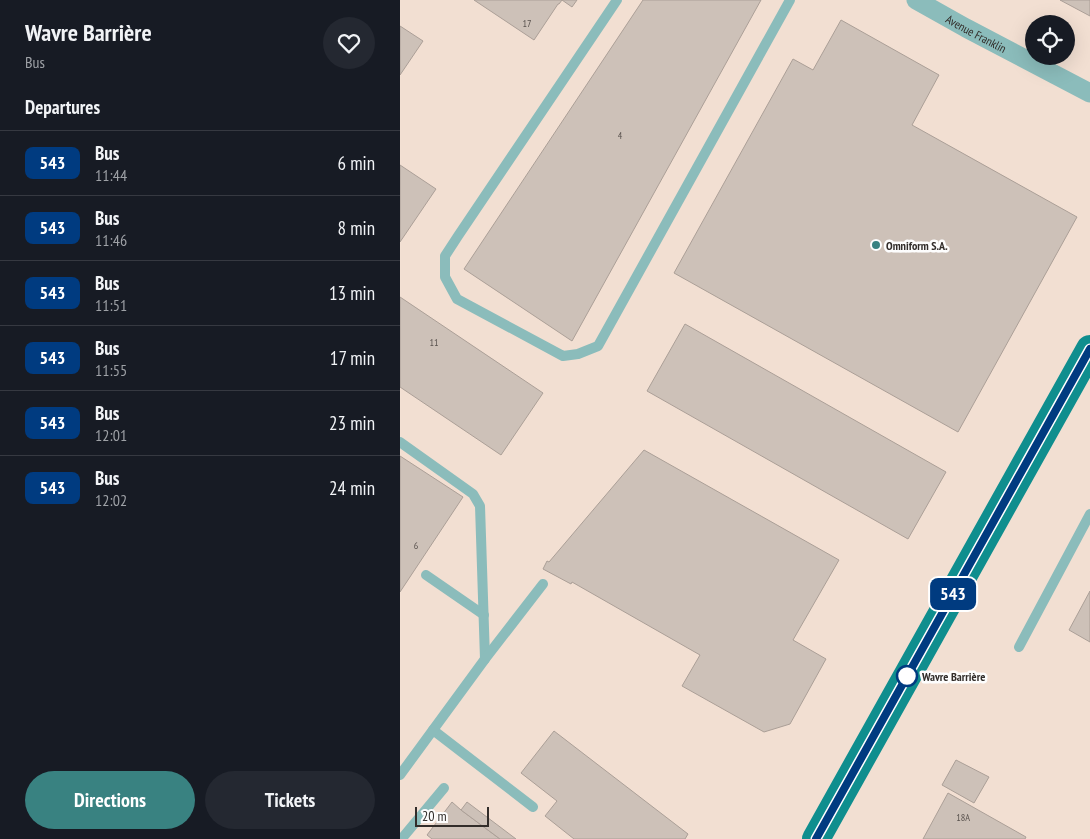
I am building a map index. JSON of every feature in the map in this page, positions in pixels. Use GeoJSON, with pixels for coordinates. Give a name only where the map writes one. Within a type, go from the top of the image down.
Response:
{"type":"FeatureCollection","features":[{"type":"Feature","properties":{"kind":"main road"},"geometry":{"type":"LineString","coordinates":[[816,839],[1090,349]]}},
{"type":"Feature","properties":{"kind":"street","name":"Avenue Franklin"},"geometry":{"type":"LineString","coordinates":[[916,0],[1090,93]]}},
{"type":"Feature","properties":{"kind":"lane"},"geometry":{"type":"LineString","coordinates":[[617,0],[445,256],[445,278],[457,298],[563,356],[578,354],[598,346],[790,0]]}},
{"type":"Feature","properties":{"kind":"lane"},"geometry":{"type":"LineString","coordinates":[[400,442],[473,494],[480,506],[485,660]]}},
{"type":"Feature","properties":{"kind":"lane"},"geometry":{"type":"LineString","coordinates":[[1019,647],[1090,514]]}},
{"type":"Feature","properties":{"kind":"lane"},"geometry":{"type":"LineString","coordinates":[[426,575],[484,615]]}},
{"type":"Feature","properties":{"kind":"lane"},"geometry":{"type":"LineString","coordinates":[[400,775],[543,584]]}},
{"type":"Feature","properties":{"kind":"lane"},"geometry":{"type":"LineString","coordinates":[[433,730],[533,807]]}},
{"type":"Feature","properties":{"kind":"lane"},"geometry":{"type":"LineString","coordinates":[[404,836],[444,788]]}},
{"type":"Feature","properties":{"kind":"shaded area"},"geometry":{"type":"Polygon","coordinates":[[[400,0],[1090,0],[1090,839],[400,839],[400,0]]]}},
{"type":"Feature","properties":{"kind":"building"},"geometry":{"type":"Polygon","coordinates":[[[474,0],[562,0],[534,40],[474,0]]]}},
{"type":"Feature","properties":{"kind":"building"},"geometry":{"type":"Polygon","coordinates":[[[562,0],[577,0],[572,7],[562,0]]]}},
{"type":"Feature","properties":{"kind":"building"},"geometry":{"type":"Polygon","coordinates":[[[643,0],[761,0],[572,341],[464,269],[643,0]]]}},
{"type":"Feature","properties":{"kind":"building"},"geometry":{"type":"Polygon","coordinates":[[[1060,0],[1090,0],[1090,16],[1060,0]]]}},
{"type":"Feature","properties":{"kind":"building","name":"Omniform S.A."},"geometry":{"type":"Polygon","coordinates":[[[841,20],[939,75],[912,125],[1077,217],[958,432],[674,273],[793,59],[813,70],[841,20]]]}},
{"type":"Feature","properties":{"kind":"building"},"geometry":{"type":"Polygon","coordinates":[[[400,26],[423,41],[400,75],[400,26]]]}},
{"type":"Feature","properties":{"kind":"building"},"geometry":{"type":"Polygon","coordinates":[[[400,165],[436,189],[400,242],[400,165]]]}},
{"type":"Feature","properties":{"kind":"building"},"geometry":{"type":"Polygon","coordinates":[[[400,297],[543,393],[501,455],[400,387],[400,297]]]}},
{"type":"Feature","properties":{"kind":"building"},"geometry":{"type":"Polygon","coordinates":[[[685,324],[946,472],[908,539],[647,391],[685,324]]]}},
{"type":"Feature","properties":{"kind":"building"},"geometry":{"type":"Polygon","coordinates":[[[644,450],[839,560],[793,640],[826,659],[790,724],[764,732],[682,686],[700,655],[572,582],[571,584],[543,569],[547,561],[549,562],[644,450]]]}},
{"type":"Feature","properties":{"kind":"building"},"geometry":{"type":"Polygon","coordinates":[[[400,456],[463,497],[400,592],[400,456]]]}},
{"type":"Feature","properties":{"kind":"building"},"geometry":{"type":"Polygon","coordinates":[[[1090,591],[1090,642],[1069,630],[1090,591]]]}},
{"type":"Feature","properties":{"kind":"building"},"geometry":{"type":"Polygon","coordinates":[[[554,731],[688,834],[685,839],[574,839],[545,816],[557,801],[521,773],[554,731]]]}},
{"type":"Feature","properties":{"kind":"building"},"geometry":{"type":"Polygon","coordinates":[[[956,760],[989,777],[974,803],[942,785],[956,760]]]}},
{"type":"Feature","properties":{"kind":"building"},"geometry":{"type":"Polygon","coordinates":[[[948,793],[1026,837],[1025,839],[923,839],[948,793]]]}},
{"type":"Feature","properties":{"kind":"building"},"geometry":{"type":"Polygon","coordinates":[[[452,802],[500,839],[432,839],[427,835],[452,802]]]}},
{"type":"Feature","properties":{"kind":"building"},"geometry":{"type":"Polygon","coordinates":[[[467,802],[516,839],[500,839],[461,810],[467,802]]]}},
{"type":"Feature","properties":{"kind":"bus line","name":"543"},"geometry":{"type":"LineString","coordinates":[[816,839],[1090,349]]}},
{"type":"Feature","properties":{"kind":"place","name":"Omniform S.A."},"geometry":{"type":"Point","coordinates":[876,245]}},
{"type":"Feature","properties":{"kind":"place","name":"Wavre Barrière"},"geometry":{"type":"Point","coordinates":[907,676]}}]}
